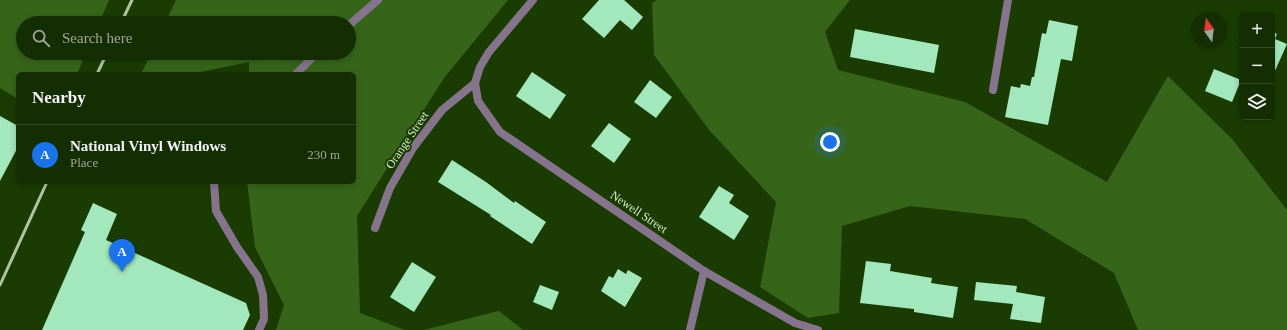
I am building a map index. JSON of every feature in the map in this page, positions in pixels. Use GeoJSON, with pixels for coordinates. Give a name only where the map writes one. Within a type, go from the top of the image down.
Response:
{"type":"FeatureCollection","features":[{"type":"Feature","properties":{"kind":"street"},"geometry":{"type":"LineString","coordinates":[[356,19],[378,0]]}},
{"type":"Feature","properties":{"kind":"street"},"geometry":{"type":"LineString","coordinates":[[476,83],[480,67],[489,52],[533,0]]}},
{"type":"Feature","properties":{"kind":"street"},"geometry":{"type":"LineString","coordinates":[[993,90],[1008,0]]}},
{"type":"Feature","properties":{"kind":"street"},"geometry":{"type":"LineString","coordinates":[[298,72],[310,60]]}},
{"type":"Feature","properties":{"kind":"street","name":"Orange Street"},"geometry":{"type":"LineString","coordinates":[[375,228],[390,188],[413,148],[442,110],[476,83]]}},
{"type":"Feature","properties":{"kind":"street","name":"Newell Street"},"geometry":{"type":"LineString","coordinates":[[476,83],[478,101],[500,132],[704,271],[795,323],[818,330]]}},
{"type":"Feature","properties":{"kind":"street"},"geometry":{"type":"LineString","coordinates":[[214,184],[216,211],[237,247],[258,277],[263,295],[264,313],[264,319],[259,330]]}},
{"type":"Feature","properties":{"kind":"street"},"geometry":{"type":"LineString","coordinates":[[690,330],[704,271]]}},
{"type":"Feature","properties":{"kind":"green space"},"geometry":{"type":"Polygon","coordinates":[[[0,0],[109,0],[102,16],[16,16],[16,60],[83,60],[78,72],[16,72],[16,98],[0,88],[0,0]]]}},
{"type":"Feature","properties":{"kind":"green space"},"geometry":{"type":"Polygon","coordinates":[[[176,0],[508,0],[444,78],[357,216],[360,313],[405,330],[276,330],[284,305],[255,247],[247,184],[356,184],[356,72],[249,72],[249,62],[201,72],[142,72],[148,60],[356,60],[356,16],[168,16],[176,0]]]}},
{"type":"Feature","properties":{"kind":"green space"},"geometry":{"type":"Polygon","coordinates":[[[657,0],[850,0],[825,32],[838,70],[965,102],[1107,182],[1168,76],[1232,139],[1287,210],[1287,330],[1138,330],[1114,273],[1025,219],[910,206],[842,226],[839,313],[808,318],[760,287],[776,202],[710,131],[654,55],[652,3],[657,0]]]}},
{"type":"Feature","properties":{"kind":"green space"},"geometry":{"type":"Polygon","coordinates":[[[498,311],[523,330],[424,330],[498,311]]]}},
{"type":"Feature","properties":{"kind":"building"},"geometry":{"type":"Polygon","coordinates":[[[599,0],[624,0],[643,17],[632,30],[620,20],[604,38],[582,19],[599,0]]]}},
{"type":"Feature","properties":{"kind":"building"},"geometry":{"type":"Polygon","coordinates":[[[1049,20],[1078,26],[1072,61],[1061,59],[1048,125],[1005,117],[1011,86],[1020,88],[1021,84],[1030,86],[1032,77],[1034,77],[1042,33],[1046,34],[1049,20]]]}},
{"type":"Feature","properties":{"kind":"building"},"geometry":{"type":"Polygon","coordinates":[[[855,29],[939,45],[934,73],[850,57],[855,29]]]}},
{"type":"Feature","properties":{"kind":"building"},"geometry":{"type":"Polygon","coordinates":[[[1275,39],[1287,44],[1275,71],[1275,39]]]}},
{"type":"Feature","properties":{"kind":"building"},"geometry":{"type":"Polygon","coordinates":[[[1214,69],[1239,79],[1239,85],[1232,102],[1205,91],[1214,69]]]}},
{"type":"Feature","properties":{"kind":"building"},"geometry":{"type":"Polygon","coordinates":[[[532,72],[566,95],[550,119],[516,96],[532,72]]]}},
{"type":"Feature","properties":{"kind":"building"},"geometry":{"type":"Polygon","coordinates":[[[650,80],[672,97],[656,118],[634,102],[650,80]]]}},
{"type":"Feature","properties":{"kind":"building"},"geometry":{"type":"Polygon","coordinates":[[[0,116],[16,125],[16,151],[0,181],[0,116]]]}},
{"type":"Feature","properties":{"kind":"building"},"geometry":{"type":"Polygon","coordinates":[[[609,123],[631,139],[614,163],[591,146],[609,123]]]}},
{"type":"Feature","properties":{"kind":"building"},"geometry":{"type":"Polygon","coordinates":[[[452,160],[486,182],[514,203],[515,201],[546,222],[532,244],[490,216],[491,215],[438,182],[452,160]]]}},
{"type":"Feature","properties":{"kind":"building"},"geometry":{"type":"Polygon","coordinates":[[[719,186],[734,195],[729,203],[749,216],[734,240],[699,217],[719,186]]]}},
{"type":"Feature","properties":{"kind":"building"},"geometry":{"type":"Polygon","coordinates":[[[93,203],[117,214],[106,240],[246,303],[250,315],[243,330],[42,330],[85,232],[81,230],[93,203]]]}},
{"type":"Feature","properties":{"kind":"building"},"geometry":{"type":"Polygon","coordinates":[[[866,261],[891,264],[890,271],[932,278],[931,283],[958,287],[953,318],[914,312],[914,309],[860,303],[866,261]]]}},
{"type":"Feature","properties":{"kind":"building"},"geometry":{"type":"Polygon","coordinates":[[[412,262],[436,277],[414,312],[390,297],[412,262]]]}},
{"type":"Feature","properties":{"kind":"building"},"geometry":{"type":"Polygon","coordinates":[[[618,269],[626,274],[628,270],[642,278],[625,307],[601,291],[609,276],[613,278],[618,269]]]}},
{"type":"Feature","properties":{"kind":"building"},"geometry":{"type":"Polygon","coordinates":[[[976,282],[1017,286],[1016,292],[1045,297],[1041,323],[1010,319],[1013,304],[974,300],[976,282]]]}},
{"type":"Feature","properties":{"kind":"building"},"geometry":{"type":"Polygon","coordinates":[[[540,285],[559,292],[552,310],[533,302],[540,285]]]}},
{"type":"Feature","properties":{"kind":"railway"},"geometry":{"type":"LineString","coordinates":[[124,16],[132,0]]}},
{"type":"Feature","properties":{"kind":"railway"},"geometry":{"type":"LineString","coordinates":[[98,72],[104,60]]}},
{"type":"Feature","properties":{"kind":"railway"},"geometry":{"type":"LineString","coordinates":[[0,285],[46,184]]}},
{"type":"Feature","properties":{"kind":"place","name":"National Vinyl Windows"},"geometry":{"type":"Point","coordinates":[122,272]}}]}
